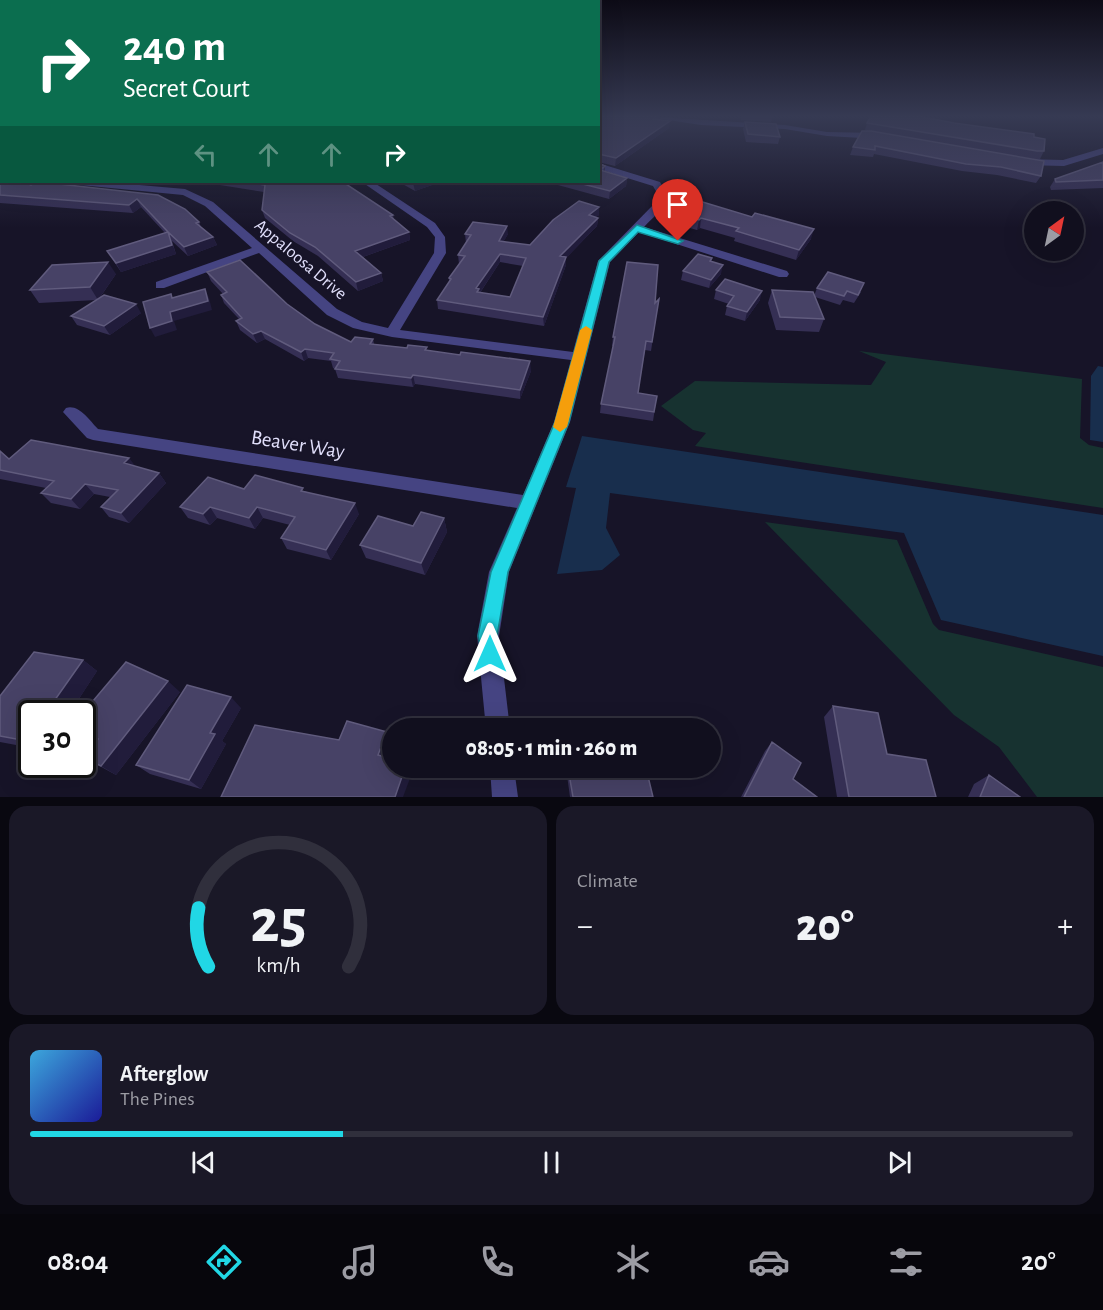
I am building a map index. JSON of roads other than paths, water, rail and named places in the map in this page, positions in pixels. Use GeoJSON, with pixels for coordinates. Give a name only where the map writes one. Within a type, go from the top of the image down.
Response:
{"type":"FeatureCollection","features":[{"type":"Feature","properties":{"kind":"street"},"geometry":{"type":"LineString","coordinates":[[1011,159],[1052,164],[1064,163],[1096,153]]}},
{"type":"Feature","properties":{"kind":"street"},"geometry":{"type":"LineString","coordinates":[[497,718],[488,636],[499,572],[562,422],[604,261],[661,203],[662,193],[657,184],[600,167]]}},
{"type":"Feature","properties":{"kind":"street","name":"Appaloosa Drive"},"geometry":{"type":"LineString","coordinates":[[90,183],[185,192],[208,204],[332,312],[358,325],[392,333],[579,357]]}},
{"type":"Feature","properties":{"kind":"street"},"geometry":{"type":"LineString","coordinates":[[368,183],[431,225],[440,237],[440,253],[392,333]]}},
{"type":"Feature","properties":{"kind":"street"},"geometry":{"type":"LineString","coordinates":[[637,228],[783,274]]}},
{"type":"Feature","properties":{"kind":"street"},"geometry":{"type":"LineString","coordinates":[[160,285],[260,249]]}},
{"type":"Feature","properties":{"kind":"street","name":"Beaver Way"},"geometry":{"type":"LineString","coordinates":[[71,412],[93,434],[528,503]]}},
{"type":"Feature","properties":{"kind":"street"},"geometry":{"type":"LineString","coordinates":[[503,778],[505,797]]}},
{"type":"Feature","properties":{"kind":"water"},"geometry":{"type":"Polygon","coordinates":[[[1098,366],[1103,367],[1103,442],[1090,440],[1091,376],[1098,366]]]}},
{"type":"Feature","properties":{"kind":"water"},"geometry":{"type":"Polygon","coordinates":[[[582,436],[1103,515],[1103,656],[941,620],[904,533],[610,493],[606,528],[620,555],[602,570],[557,574],[576,488],[566,487],[582,436]]]}}]}
